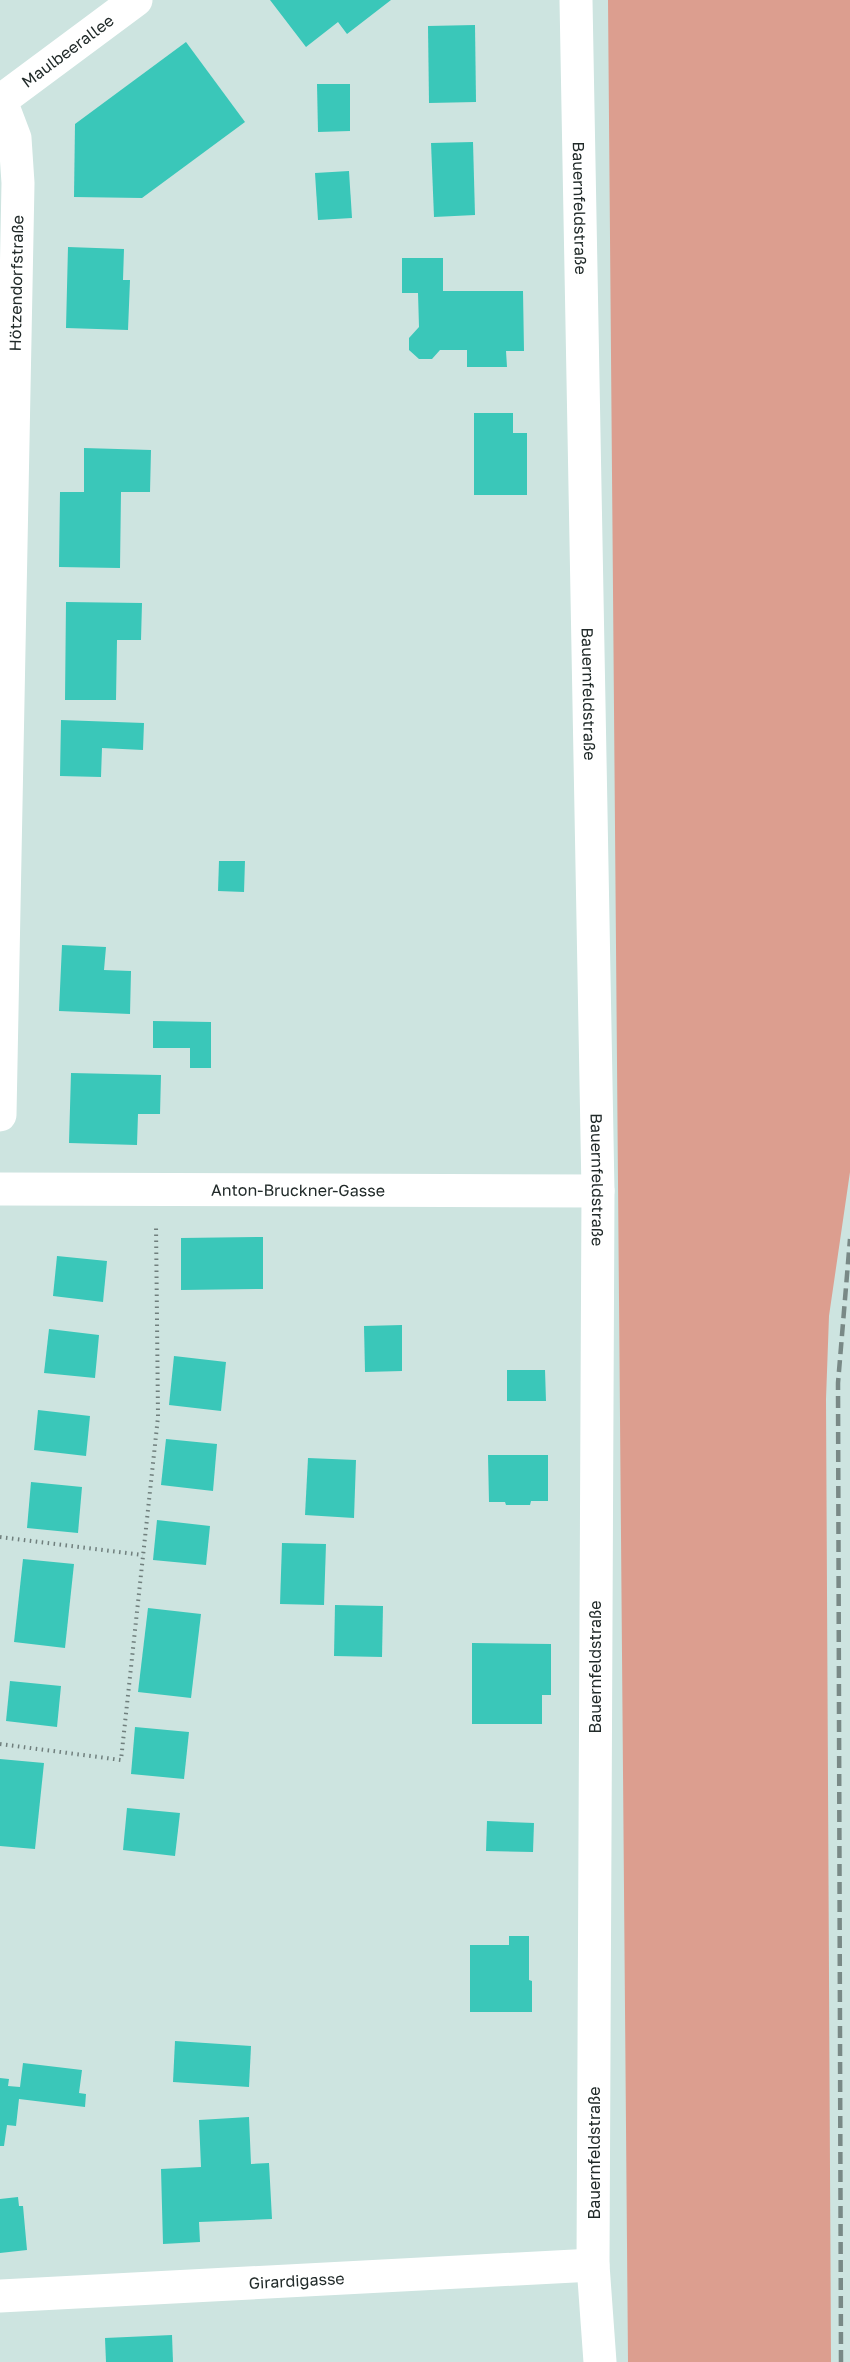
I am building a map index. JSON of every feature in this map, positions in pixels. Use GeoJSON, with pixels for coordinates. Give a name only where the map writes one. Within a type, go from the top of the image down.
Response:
{"type":"FeatureCollection","features":[{"type":"Feature","properties":{"kind":"street","name":"Maulbeerallee"},"geometry":{"type":"LineString","coordinates":[[0,101],[136,0]]}},
{"type":"Feature","properties":{"kind":"street","name":"Bauernfeldstraße"},"geometry":{"type":"LineString","coordinates":[[576,0],[598,1191],[593,2265],[600,2362]]}},
{"type":"Feature","properties":{"kind":"street","name":"Hötzendorfstraße"},"geometry":{"type":"LineString","coordinates":[[0,101],[15,138],[18,183],[0,1115]]}},
{"type":"Feature","properties":{"kind":"street","name":"Anton-Bruckner-Gasse"},"geometry":{"type":"LineString","coordinates":[[0,1189],[598,1191]]}},
{"type":"Feature","properties":{"kind":"street","name":"Girardigasse"},"geometry":{"type":"LineString","coordinates":[[0,2296],[593,2265]]}},
{"type":"Feature","properties":{"kind":"path"},"geometry":{"type":"LineString","coordinates":[[0,1744],[121,1760],[158,1417],[155,1190]]}},
{"type":"Feature","properties":{"kind":"path"},"geometry":{"type":"LineString","coordinates":[[0,1537],[143,1555]]}},
{"type":"Feature","properties":{"kind":"shaded area"},"geometry":{"type":"Polygon","coordinates":[[[608,0],[850,0],[850,1172],[829,1316],[826,1399],[831,2362],[628,2362],[608,0]]]}},
{"type":"Feature","properties":{"kind":"building"},"geometry":{"type":"Polygon","coordinates":[[[270,0],[391,0],[347,34],[338,22],[306,47],[270,0]]]}},
{"type":"Feature","properties":{"kind":"building"},"geometry":{"type":"Polygon","coordinates":[[[475,25],[476,102],[429,103],[428,26],[475,25]]]}},
{"type":"Feature","properties":{"kind":"building"},"geometry":{"type":"Polygon","coordinates":[[[186,42],[245,122],[142,198],[74,197],[75,124],[186,42]]]}},
{"type":"Feature","properties":{"kind":"building"},"geometry":{"type":"Polygon","coordinates":[[[317,84],[350,84],[350,131],[318,132],[317,84]]]}},
{"type":"Feature","properties":{"kind":"building"},"geometry":{"type":"Polygon","coordinates":[[[473,142],[475,215],[434,217],[431,143],[473,142]]]}},
{"type":"Feature","properties":{"kind":"building"},"geometry":{"type":"Polygon","coordinates":[[[349,171],[352,218],[318,220],[315,173],[349,171]]]}},
{"type":"Feature","properties":{"kind":"building"},"geometry":{"type":"Polygon","coordinates":[[[68,247],[124,249],[123,280],[130,280],[128,330],[66,328],[68,247]]]}},
{"type":"Feature","properties":{"kind":"building"},"geometry":{"type":"Polygon","coordinates":[[[402,258],[443,258],[443,291],[523,291],[524,351],[506,351],[507,367],[467,367],[467,350],[440,350],[432,359],[419,359],[409,350],[409,338],[419,327],[418,293],[402,293],[402,258]]]}},
{"type":"Feature","properties":{"kind":"building"},"geometry":{"type":"Polygon","coordinates":[[[474,413],[513,413],[513,433],[527,433],[527,495],[474,495],[474,413]]]}},
{"type":"Feature","properties":{"kind":"building"},"geometry":{"type":"Polygon","coordinates":[[[84,448],[151,450],[150,492],[121,492],[120,568],[59,567],[60,492],[84,492],[84,448]]]}},
{"type":"Feature","properties":{"kind":"building"},"geometry":{"type":"Polygon","coordinates":[[[66,602],[142,603],[141,640],[117,640],[116,700],[65,700],[66,602]]]}},
{"type":"Feature","properties":{"kind":"building"},"geometry":{"type":"Polygon","coordinates":[[[61,720],[144,723],[143,750],[102,748],[101,777],[60,776],[61,720]]]}},
{"type":"Feature","properties":{"kind":"building"},"geometry":{"type":"Polygon","coordinates":[[[219,861],[245,861],[244,892],[218,891],[219,861]]]}},
{"type":"Feature","properties":{"kind":"building"},"geometry":{"type":"Polygon","coordinates":[[[62,945],[106,947],[104,970],[131,971],[130,1014],[59,1011],[62,945]]]}},
{"type":"Feature","properties":{"kind":"building"},"geometry":{"type":"Polygon","coordinates":[[[153,1021],[211,1022],[211,1068],[190,1068],[190,1048],[153,1048],[153,1021]]]}},
{"type":"Feature","properties":{"kind":"building"},"geometry":{"type":"Polygon","coordinates":[[[71,1073],[161,1075],[160,1114],[138,1114],[137,1145],[69,1143],[71,1073]]]}},
{"type":"Feature","properties":{"kind":"building"},"geometry":{"type":"Polygon","coordinates":[[[263,1237],[263,1289],[181,1290],[181,1238],[263,1237]]]}},
{"type":"Feature","properties":{"kind":"building"},"geometry":{"type":"Polygon","coordinates":[[[57,1256],[107,1261],[103,1302],[53,1296],[57,1256]]]}},
{"type":"Feature","properties":{"kind":"building"},"geometry":{"type":"Polygon","coordinates":[[[402,1325],[402,1371],[365,1372],[364,1326],[402,1325]]]}},
{"type":"Feature","properties":{"kind":"building"},"geometry":{"type":"Polygon","coordinates":[[[49,1329],[99,1335],[95,1378],[44,1373],[49,1329]]]}},
{"type":"Feature","properties":{"kind":"building"},"geometry":{"type":"Polygon","coordinates":[[[174,1356],[226,1362],[221,1411],[169,1405],[174,1356]]]}},
{"type":"Feature","properties":{"kind":"building"},"geometry":{"type":"Polygon","coordinates":[[[507,1370],[545,1370],[546,1401],[507,1401],[507,1370]]]}},
{"type":"Feature","properties":{"kind":"building"},"geometry":{"type":"Polygon","coordinates":[[[38,1410],[90,1416],[86,1456],[34,1450],[38,1410]]]}},
{"type":"Feature","properties":{"kind":"building"},"geometry":{"type":"Polygon","coordinates":[[[166,1439],[217,1444],[213,1491],[161,1485],[166,1439]]]}},
{"type":"Feature","properties":{"kind":"building"},"geometry":{"type":"Polygon","coordinates":[[[488,1455],[548,1455],[548,1501],[531,1501],[530,1505],[489,1502],[488,1455]]]}},
{"type":"Feature","properties":{"kind":"building"},"geometry":{"type":"Polygon","coordinates":[[[308,1458],[356,1460],[354,1518],[305,1515],[308,1458]]]}},
{"type":"Feature","properties":{"kind":"building"},"geometry":{"type":"Polygon","coordinates":[[[31,1482],[82,1487],[78,1533],[27,1528],[31,1482]]]}},
{"type":"Feature","properties":{"kind":"building"},"geometry":{"type":"Polygon","coordinates":[[[157,1520],[210,1526],[206,1565],[153,1560],[157,1520]]]}},
{"type":"Feature","properties":{"kind":"building"},"geometry":{"type":"Polygon","coordinates":[[[282,1543],[326,1544],[324,1605],[280,1604],[282,1543]]]}},
{"type":"Feature","properties":{"kind":"building"},"geometry":{"type":"Polygon","coordinates":[[[23,1559],[74,1564],[65,1648],[14,1642],[23,1559]]]}},
{"type":"Feature","properties":{"kind":"building"},"geometry":{"type":"Polygon","coordinates":[[[335,1605],[383,1606],[382,1657],[334,1656],[335,1605]]]}},
{"type":"Feature","properties":{"kind":"building"},"geometry":{"type":"Polygon","coordinates":[[[148,1608],[201,1614],[191,1698],[138,1692],[148,1608]]]}},
{"type":"Feature","properties":{"kind":"building"},"geometry":{"type":"Polygon","coordinates":[[[472,1643],[551,1644],[551,1695],[542,1695],[542,1724],[472,1724],[472,1643]]]}},
{"type":"Feature","properties":{"kind":"building"},"geometry":{"type":"Polygon","coordinates":[[[10,1681],[61,1686],[57,1727],[6,1721],[10,1681]]]}},
{"type":"Feature","properties":{"kind":"building"},"geometry":{"type":"Polygon","coordinates":[[[135,1727],[189,1732],[184,1779],[131,1774],[135,1727]]]}},
{"type":"Feature","properties":{"kind":"building"},"geometry":{"type":"Polygon","coordinates":[[[0,1759],[44,1763],[35,1849],[0,1846],[0,1759]]]}},
{"type":"Feature","properties":{"kind":"building"},"geometry":{"type":"Polygon","coordinates":[[[127,1808],[180,1813],[175,1856],[123,1850],[127,1808]]]}},
{"type":"Feature","properties":{"kind":"building"},"geometry":{"type":"Polygon","coordinates":[[[487,1821],[534,1823],[533,1852],[486,1851],[487,1821]]]}},
{"type":"Feature","properties":{"kind":"building"},"geometry":{"type":"Polygon","coordinates":[[[509,1936],[529,1936],[532,2012],[470,2012],[470,1945],[509,1945],[509,1936]]]}},
{"type":"Feature","properties":{"kind":"building"},"geometry":{"type":"Polygon","coordinates":[[[175,2041],[251,2046],[249,2087],[173,2082],[175,2041]]]}},
{"type":"Feature","properties":{"kind":"building"},"geometry":{"type":"Polygon","coordinates":[[[23,2063],[82,2070],[79,2093],[86,2094],[85,2107],[19,2099],[16,2126],[7,2125],[4,2146],[0,2146],[0,2078],[9,2079],[8,2086],[20,2087],[23,2063]]]}},
{"type":"Feature","properties":{"kind":"building"},"geometry":{"type":"Polygon","coordinates":[[[249,2117],[251,2164],[269,2163],[272,2219],[199,2222],[200,2242],[163,2244],[161,2169],[201,2167],[199,2120],[249,2117]]]}},
{"type":"Feature","properties":{"kind":"building"},"geometry":{"type":"Polygon","coordinates":[[[18,2197],[19,2206],[23,2206],[27,2250],[0,2253],[0,2199],[18,2197]]]}},
{"type":"Feature","properties":{"kind":"building"},"geometry":{"type":"Polygon","coordinates":[[[172,2335],[173,2362],[106,2362],[105,2338],[172,2335]]]}},
{"type":"Feature","properties":{"kind":"railway"},"geometry":{"type":"LineString","coordinates":[[841,2362],[838,1383],[850,1239]]}}]}
